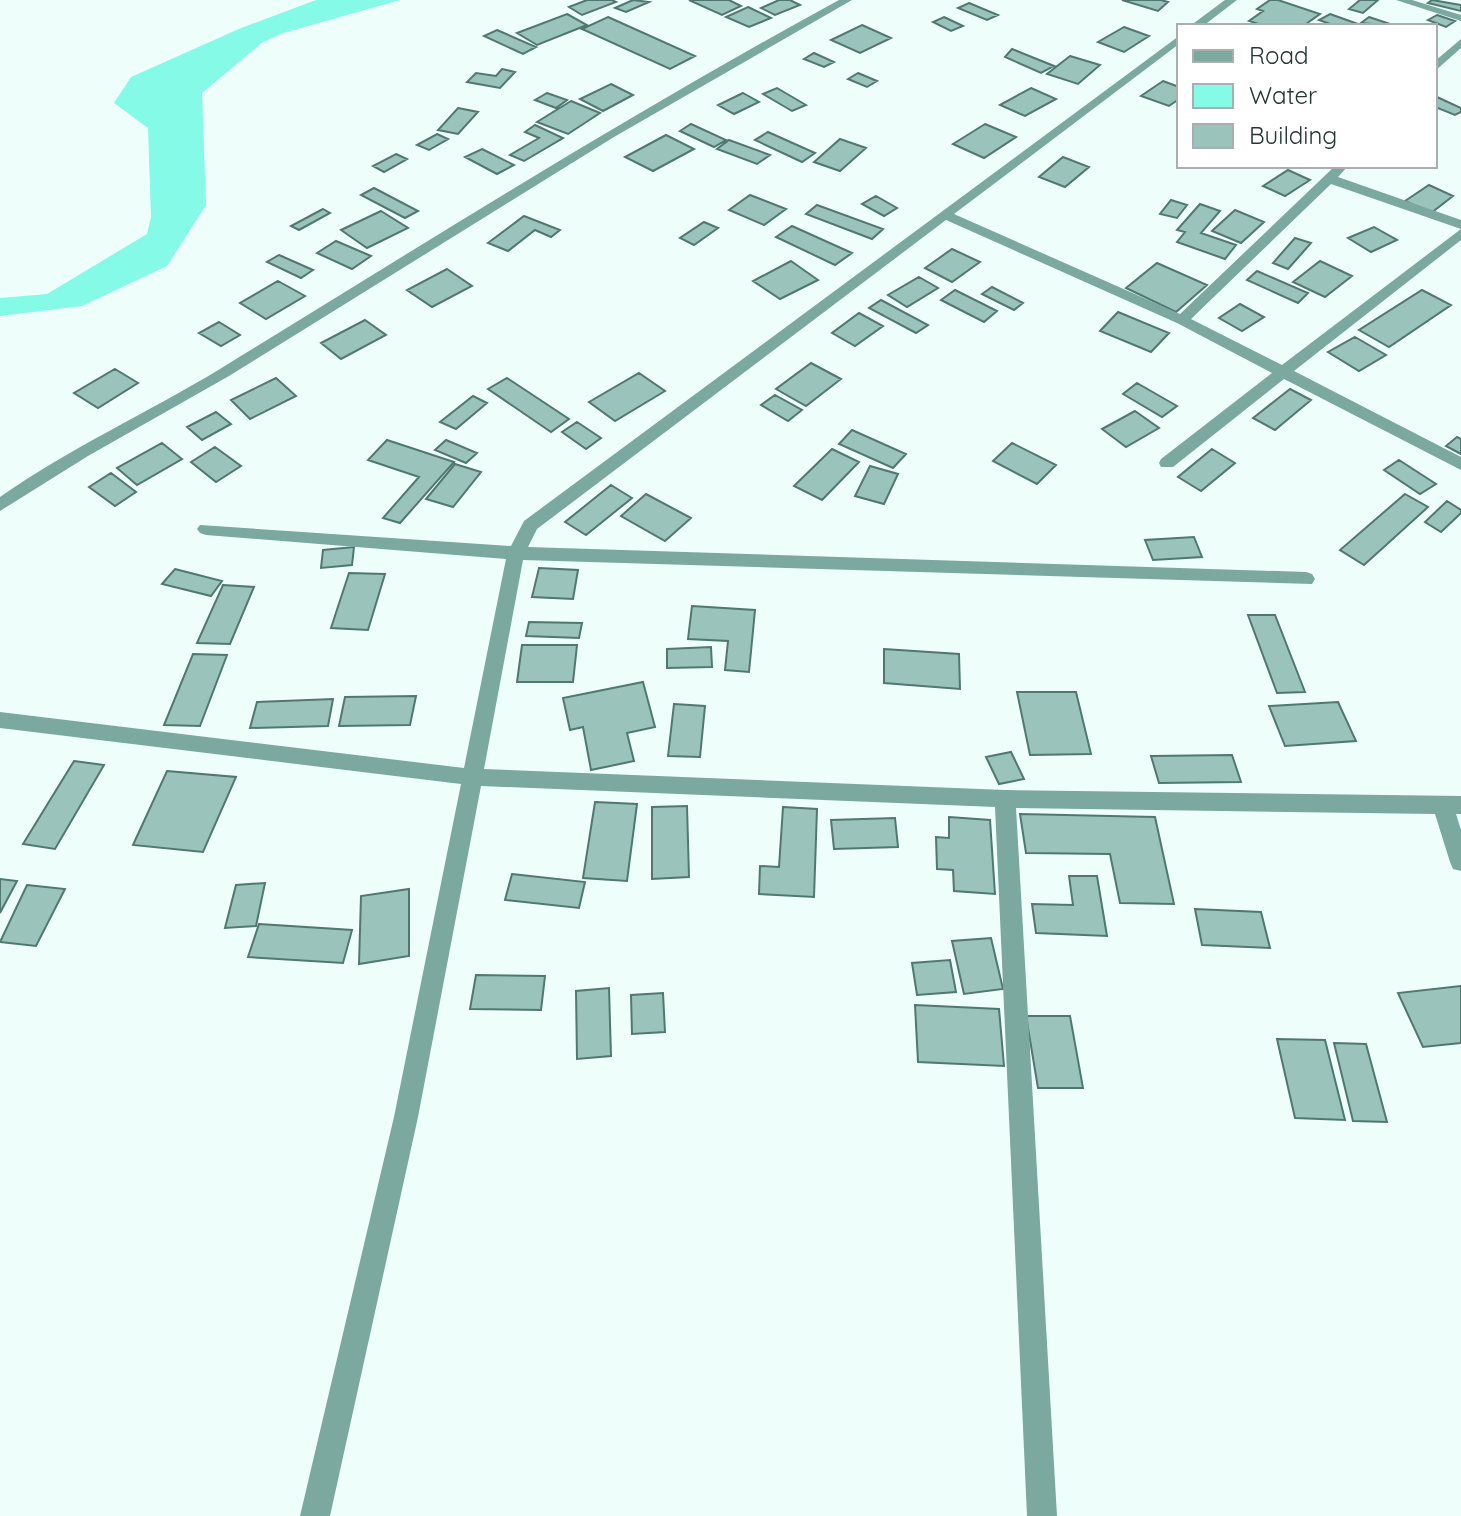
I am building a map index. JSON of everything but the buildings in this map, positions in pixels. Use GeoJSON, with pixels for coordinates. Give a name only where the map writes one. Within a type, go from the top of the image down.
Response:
{"type":"FeatureCollection","features":[{"type":"Feature","properties":{"kind":"street"},"geometry":{"type":"LineString","coordinates":[[0,505],[32,482],[188,395],[582,153],[847,0]]}},
{"type":"Feature","properties":{"kind":"street"},"geometry":{"type":"LineString","coordinates":[[1199,24],[1232,0]]}},
{"type":"Feature","properties":{"kind":"street"},"geometry":{"type":"LineString","coordinates":[[1401,0],[1461,18]]}},
{"type":"Feature","properties":{"kind":"street"},"geometry":{"type":"LineString","coordinates":[[315,1516],[406,1117],[516,553],[530,525],[1177,40]]}},
{"type":"Feature","properties":{"kind":"street"},"geometry":{"type":"LineString","coordinates":[[1437,66],[1461,42]]}},
{"type":"Feature","properties":{"kind":"street"},"geometry":{"type":"LineString","coordinates":[[1182,320],[1340,168]]}},
{"type":"Feature","properties":{"kind":"street"},"geometry":{"type":"LineString","coordinates":[[1330,179],[1461,225]]}},
{"type":"Feature","properties":{"kind":"street"},"geometry":{"type":"LineString","coordinates":[[943,214],[1182,320],[1461,464]]}},
{"type":"Feature","properties":{"kind":"street"},"geometry":{"type":"LineString","coordinates":[[1167,463],[1461,233]]}},
{"type":"Feature","properties":{"kind":"street"},"geometry":{"type":"LineString","coordinates":[[206,529],[516,553],[1306,579]]}},
{"type":"Feature","properties":{"kind":"street"},"geometry":{"type":"LineString","coordinates":[[0,720],[471,777],[1005,799],[1451,804],[1461,862]]}},
{"type":"Feature","properties":{"kind":"street"},"geometry":{"type":"LineString","coordinates":[[1005,799],[1042,1516]]}},
{"type":"Feature","properties":{"kind":"water"},"geometry":{"type":"Polygon","coordinates":[[[316,0],[400,0],[283,33],[263,42],[202,93],[206,205],[167,266],[82,306],[0,316],[0,298],[47,294],[147,234],[151,217],[148,128],[114,103],[131,77],[241,28],[316,0]]]}}]}
